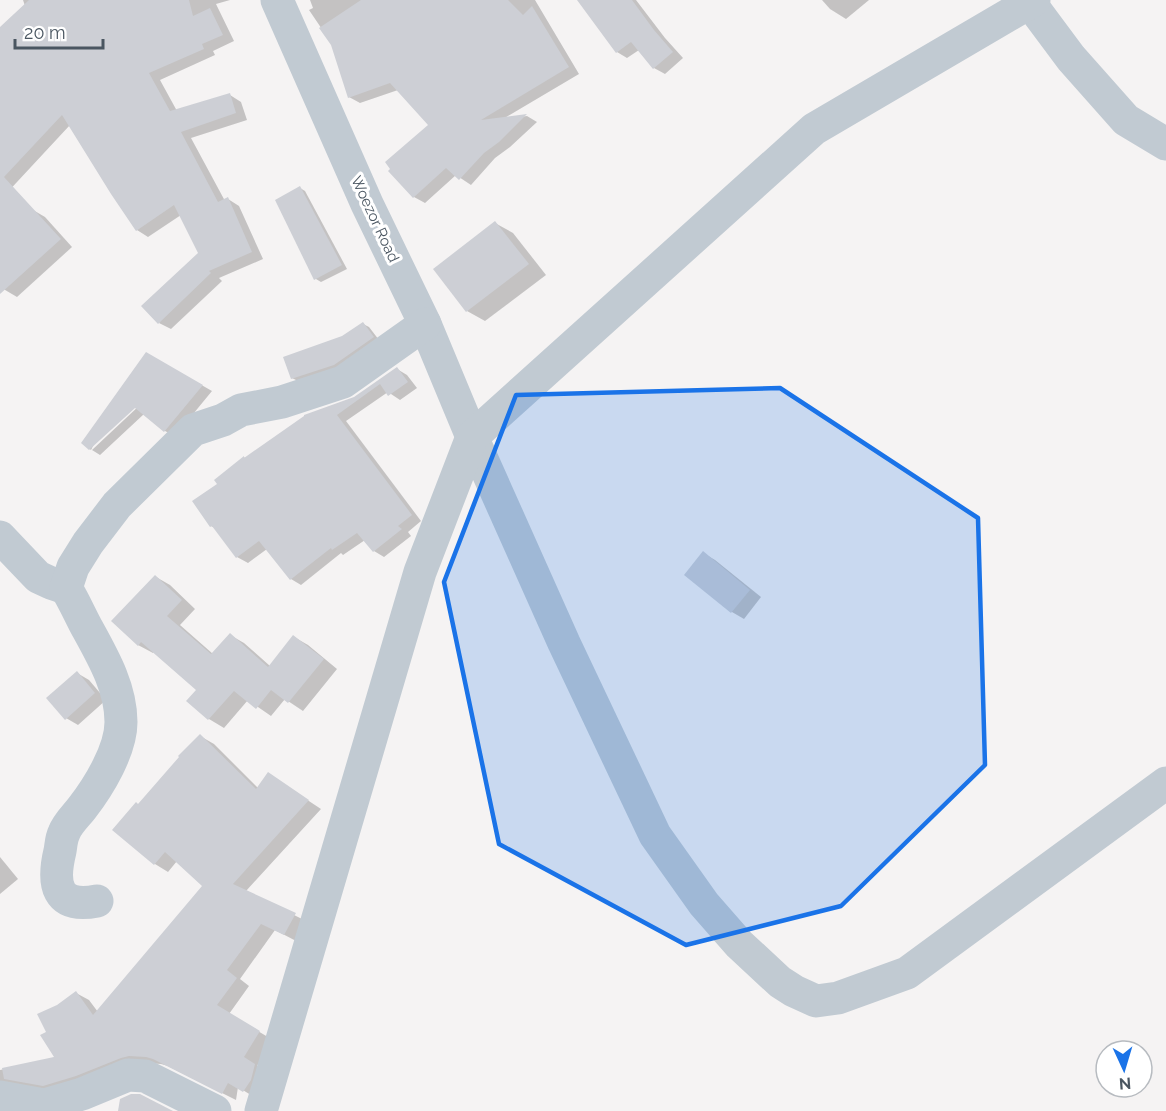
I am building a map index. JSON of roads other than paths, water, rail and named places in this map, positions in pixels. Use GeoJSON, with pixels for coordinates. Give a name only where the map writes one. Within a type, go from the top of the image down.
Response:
{"type":"FeatureCollection","features":[{"type":"Feature","properties":{"kind":"street","name":"Woezor Road"},"geometry":{"type":"LineString","coordinates":[[277,0],[367,204],[425,324],[472,437],[564,643],[655,835],[704,903],[739,944],[780,982],[816,1001],[838,998],[907,973],[1166,783]]}},
{"type":"Feature","properties":{"kind":"street"},"geometry":{"type":"LineString","coordinates":[[261,1111],[420,572],[472,437],[814,129],[1032,2],[1071,58],[1126,120],[1166,144]]}},
{"type":"Feature","properties":{"kind":"street"},"geometry":{"type":"LineString","coordinates":[[66,588],[73,567],[88,543],[117,506],[193,430],[223,420],[241,410],[282,402],[343,382],[425,324]]}},
{"type":"Feature","properties":{"kind":"street"},"geometry":{"type":"LineString","coordinates":[[0,537],[38,577],[66,588],[106,662],[117,695],[121,723],[115,751],[96,789],[64,833],[58,860],[57,886],[64,897],[74,902],[97,901]]}},
{"type":"Feature","properties":{"kind":"street"},"geometry":{"type":"LineString","coordinates":[[0,1097],[44,1105],[82,1094],[128,1075],[145,1076],[215,1111]]}}]}
